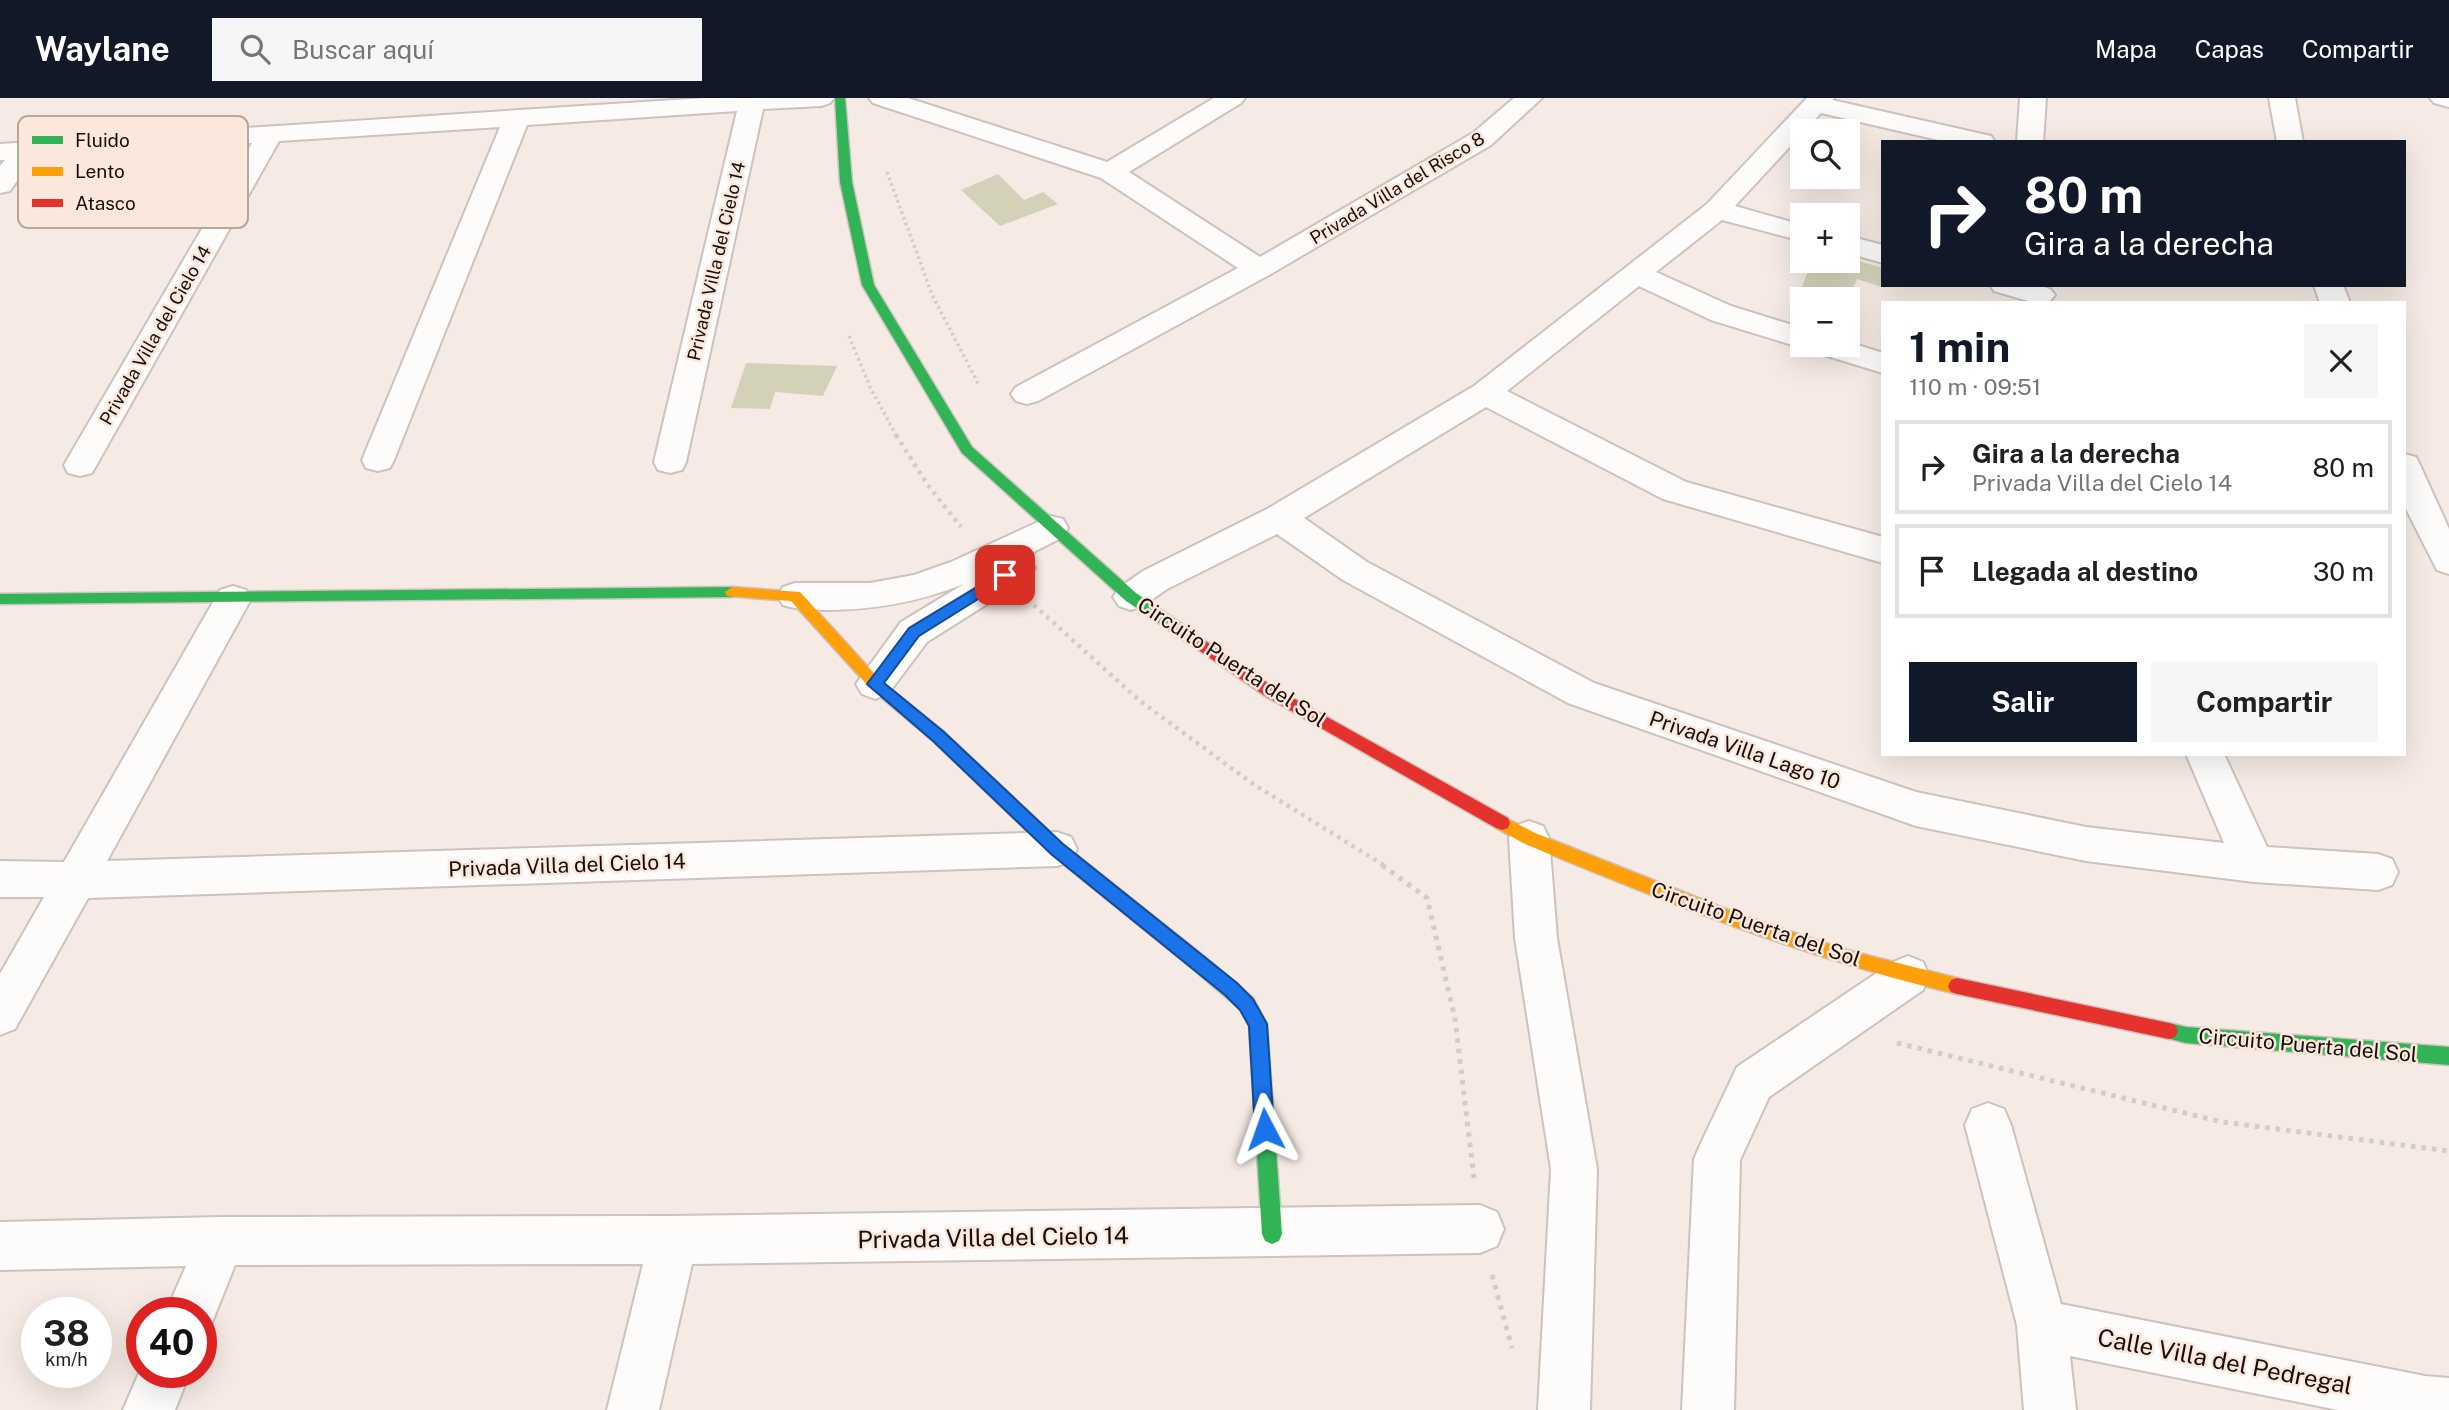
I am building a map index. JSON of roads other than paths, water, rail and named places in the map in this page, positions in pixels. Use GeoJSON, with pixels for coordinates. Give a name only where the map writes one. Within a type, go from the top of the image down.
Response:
{"type":"FeatureCollection","features":[{"type":"Feature","properties":{"kind":"street","name":"Circuito Puerta del Sol"},"geometry":{"type":"LineString","coordinates":[[841,98],[846,182],[868,285],[967,450],[1059,534],[1143,588],[1270,692],[1529,838],[1701,910],[1908,976],[2186,1035],[2449,1056]]}},
{"type":"Feature","properties":{"kind":"street"},"geometry":{"type":"LineString","coordinates":[[882,98],[1110,172],[1259,269]]}},
{"type":"Feature","properties":{"kind":"street"},"geometry":{"type":"LineString","coordinates":[[1110,172],[1232,98]]}},
{"type":"Feature","properties":{"kind":"street","name":"Privada Villa del Risco 8"},"geometry":{"type":"LineString","coordinates":[[1027,394],[1259,269],[1482,139],[1529,98]]}},
{"type":"Feature","properties":{"kind":"street"},"geometry":{"type":"LineString","coordinates":[[2030,140],[2034,98]]}},
{"type":"Feature","properties":{"kind":"street"},"geometry":{"type":"LineString","coordinates":[[2282,98],[2290,140]]}},
{"type":"Feature","properties":{"kind":"street"},"geometry":{"type":"LineString","coordinates":[[2443,98],[2449,99]]}},
{"type":"Feature","properties":{"kind":"street"},"geometry":{"type":"LineString","coordinates":[[248,135],[752,100],[810,99]]}},
{"type":"Feature","properties":{"kind":"street","name":"Privada Villa del Cielo 14"},"geometry":{"type":"LineString","coordinates":[[670,461],[752,100]]}},
{"type":"Feature","properties":{"kind":"street"},"geometry":{"type":"LineString","coordinates":[[1143,588],[1279,518],[1485,393],[1638,275],[1717,210],[1819,101],[1974,140]]}},
{"type":"Feature","properties":{"kind":"street"},"geometry":{"type":"LineString","coordinates":[[378,460],[517,118]]}},
{"type":"Feature","properties":{"kind":"street","name":"Privada Villa del Cielo 14"},"geometry":{"type":"LineString","coordinates":[[248,173],[271,133]]}},
{"type":"Feature","properties":{"kind":"street"},"geometry":{"type":"LineString","coordinates":[[0,185],[13,151]]}},
{"type":"Feature","properties":{"kind":"street"},"geometry":{"type":"LineString","coordinates":[[1717,210],[1790,230]]}},
{"type":"Feature","properties":{"kind":"street","name":"Privada Villa del Cielo 14"},"geometry":{"type":"LineString","coordinates":[[80,464],[216,228]]}},
{"type":"Feature","properties":{"kind":"street"},"geometry":{"type":"LineString","coordinates":[[1860,247],[1881,253]]}},
{"type":"Feature","properties":{"kind":"street"},"geometry":{"type":"LineString","coordinates":[[1638,275],[1721,313],[1790,334]]}},
{"type":"Feature","properties":{"kind":"street"},"geometry":{"type":"LineString","coordinates":[[2012,287],[2041,294]]}},
{"type":"Feature","properties":{"kind":"street"},"geometry":{"type":"LineString","coordinates":[[1860,356],[1881,362]]}},
{"type":"Feature","properties":{"kind":"street"},"geometry":{"type":"LineString","coordinates":[[1485,393],[1675,491],[1881,549]]}},
{"type":"Feature","properties":{"kind":"street"},"geometry":{"type":"LineString","coordinates":[[2406,470],[2449,561]]}},
{"type":"Feature","properties":{"kind":"street","name":"Privada Villa Lago 10"},"geometry":{"type":"LineString","coordinates":[[1279,518],[1355,571],[1581,694],[1916,809],[2085,844],[2254,864],[2378,872]]}},
{"type":"Feature","properties":{"kind":"street"},"geometry":{"type":"LineString","coordinates":[[875,684],[914,632],[997,568],[1059,534]]}},
{"type":"Feature","properties":{"kind":"street"},"geometry":{"type":"LineString","coordinates":[[0,599],[744,592],[794,596],[872,596],[997,568]]}},
{"type":"Feature","properties":{"kind":"street"},"geometry":{"type":"LineString","coordinates":[[794,596],[875,684],[939,736],[1057,849],[1247,1004],[1258,1024],[1272,1234]]}},
{"type":"Feature","properties":{"kind":"street"},"geometry":{"type":"LineString","coordinates":[[0,1015],[233,598]]}},
{"type":"Feature","properties":{"kind":"street"},"geometry":{"type":"LineString","coordinates":[[2206,756],[2254,864]]}},
{"type":"Feature","properties":{"kind":"street"},"geometry":{"type":"LineString","coordinates":[[1529,838],[1536,938],[1574,1170],[1564,1410]]}},
{"type":"Feature","properties":{"kind":"street","name":"Privada Villa del Cielo 14"},"geometry":{"type":"LineString","coordinates":[[0,879],[77,880],[1057,849]]}},
{"type":"Feature","properties":{"kind":"street"},"geometry":{"type":"LineString","coordinates":[[1708,1410],[1717,1159],[1753,1082],[1908,976]]}},
{"type":"Feature","properties":{"kind":"street"},"geometry":{"type":"LineString","coordinates":[[1988,1125],[2042,1325],[2050,1410]]}},
{"type":"Feature","properties":{"kind":"street","name":"Privada Villa del Cielo 14"},"geometry":{"type":"LineString","coordinates":[[0,1246],[221,1241],[1272,1234],[1480,1229]]}},
{"type":"Feature","properties":{"kind":"street"},"geometry":{"type":"LineString","coordinates":[[633,1410],[673,1240]]}},
{"type":"Feature","properties":{"kind":"street"},"geometry":{"type":"LineString","coordinates":[[197,1297],[221,1241]]}},
{"type":"Feature","properties":{"kind":"street","name":"Calle Villa del Pedregal"},"geometry":{"type":"LineString","coordinates":[[2042,1325],[2424,1402],[2449,1404]]}},
{"type":"Feature","properties":{"kind":"street"},"geometry":{"type":"LineString","coordinates":[[149,1410],[158,1388]]}}]}
